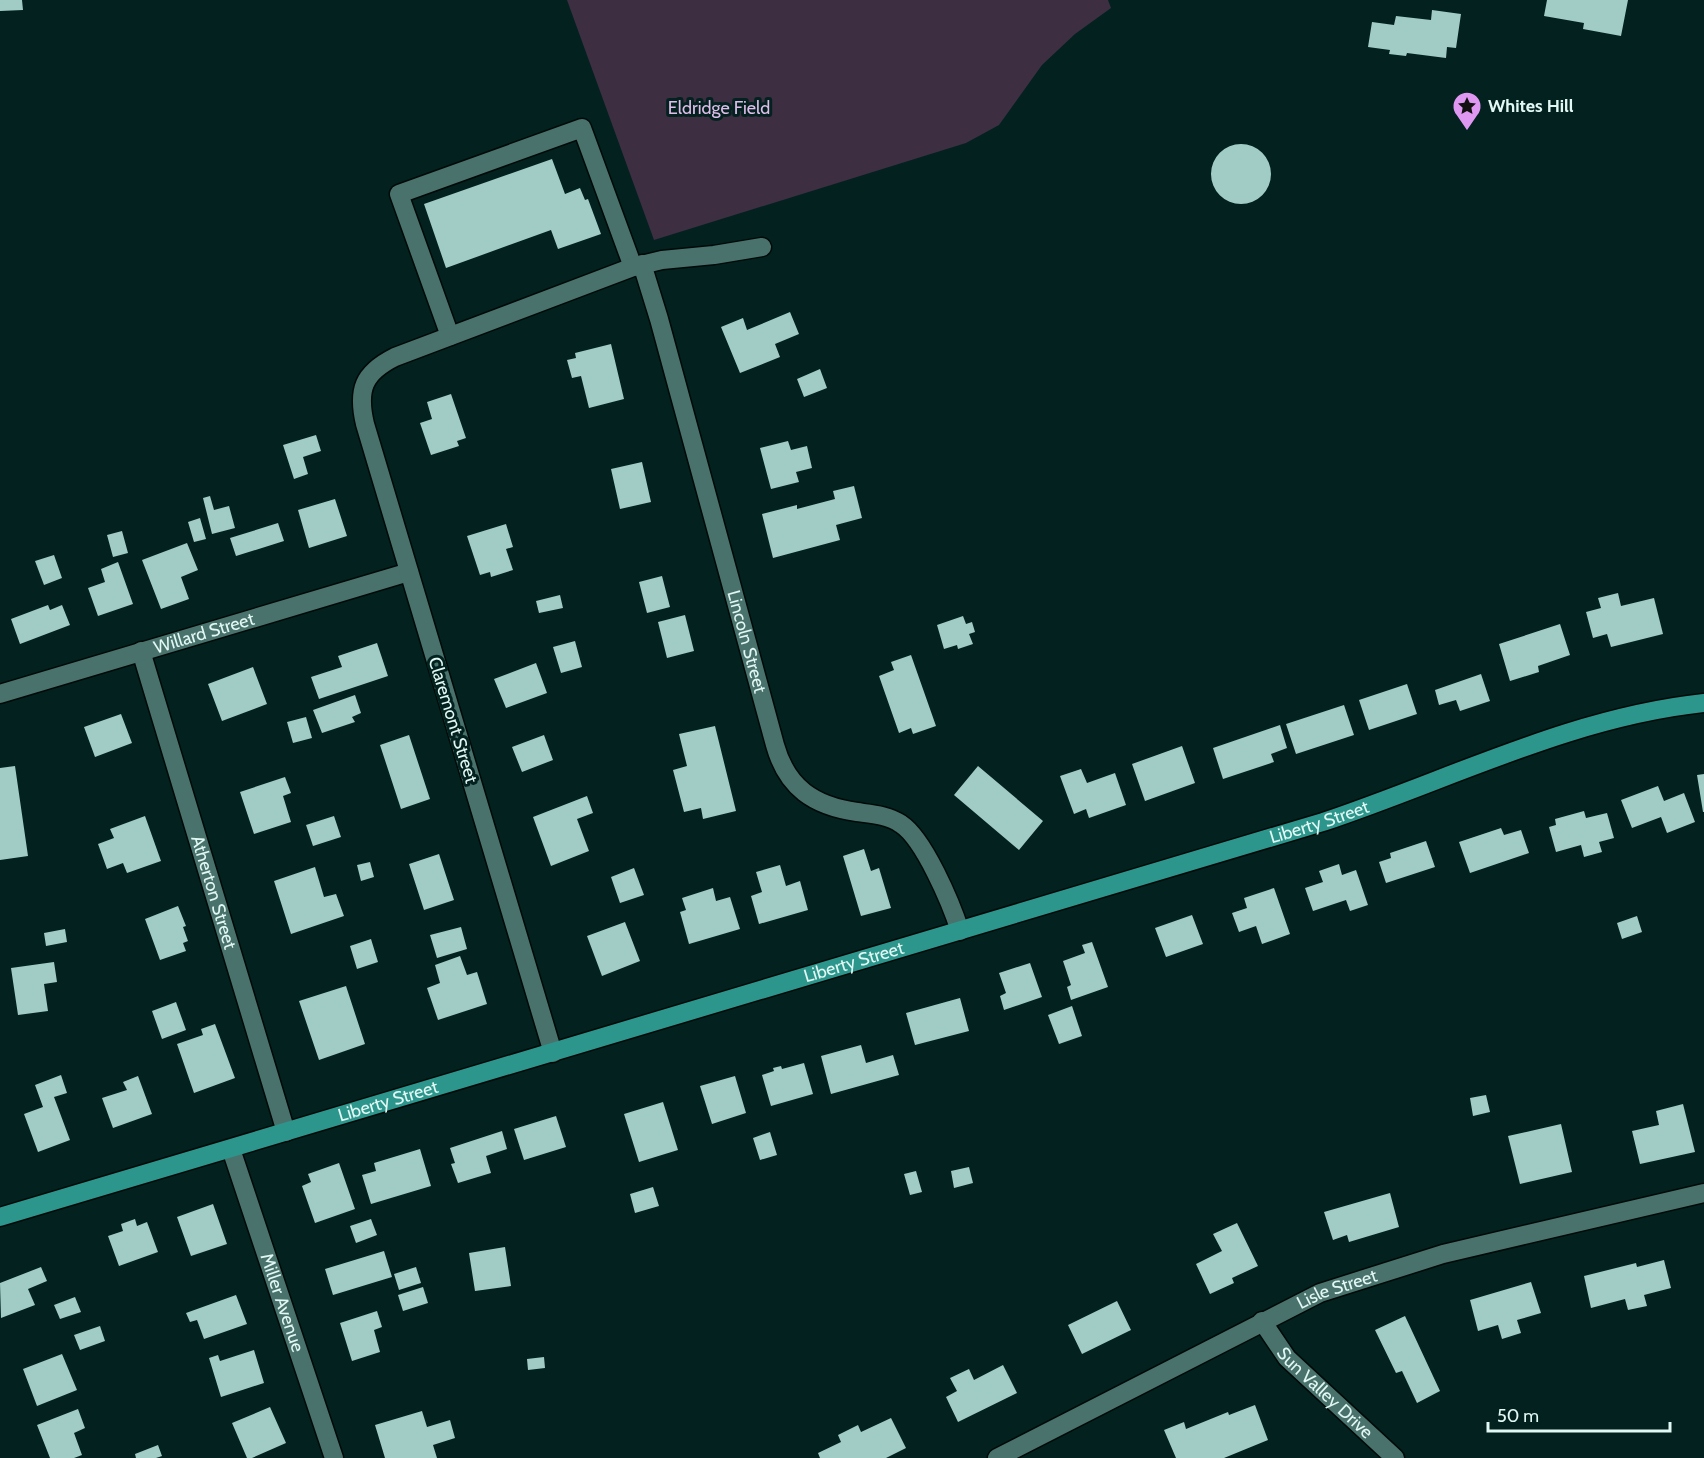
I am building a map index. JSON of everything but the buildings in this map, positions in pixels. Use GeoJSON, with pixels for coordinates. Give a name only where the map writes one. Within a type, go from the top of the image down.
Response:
{"type":"FeatureCollection","features":[{"type":"Feature","properties":{"kind":"main road","name":"Liberty Street"},"geometry":{"type":"LineString","coordinates":[[0,1217],[1352,812],[1557,736],[1675,706],[1704,703]]}},
{"type":"Feature","properties":{"kind":"street","name":"Lincoln Street"},"geometry":{"type":"LineString","coordinates":[[450,336],[399,194],[582,128],[659,319],[778,756],[792,780],[812,799],[838,810],[889,818],[909,830],[926,855],[960,931]]}},
{"type":"Feature","properties":{"kind":"street"},"geometry":{"type":"LineString","coordinates":[[450,336],[638,266],[762,247]]}},
{"type":"Feature","properties":{"kind":"street","name":"Claremont Street"},"geometry":{"type":"LineString","coordinates":[[450,336],[384,362],[368,377],[363,386],[361,399],[365,424],[553,1053]]}},
{"type":"Feature","properties":{"kind":"street","name":"Willard Street"},"geometry":{"type":"LineString","coordinates":[[0,694],[409,572]]}},
{"type":"Feature","properties":{"kind":"street","name":"Atherton Street"},"geometry":{"type":"LineString","coordinates":[[141,651],[286,1132]]}},
{"type":"Feature","properties":{"kind":"street","name":"Miller Avenue"},"geometry":{"type":"LineString","coordinates":[[231,1149],[334,1458]]}},
{"type":"Feature","properties":{"kind":"street","name":"Lisle Street"},"geometry":{"type":"LineString","coordinates":[[997,1458],[1262,1321],[1329,1289],[1443,1254],[1704,1193]]}},
{"type":"Feature","properties":{"kind":"street","name":"Sun Valley Drive"},"geometry":{"type":"LineString","coordinates":[[1262,1321],[1287,1358],[1395,1458]]}},
{"type":"Feature","properties":{"kind":"green space","name":"Eldridge Field"},"geometry":{"type":"Polygon","coordinates":[[[567,0],[1108,0],[1111,8],[1075,34],[1042,65],[999,125],[966,143],[654,240],[567,0]]]}},
{"type":"Feature","properties":{"kind":"place","name":"Whites Hill"},"geometry":{"type":"Point","coordinates":[1467,132]}}]}
